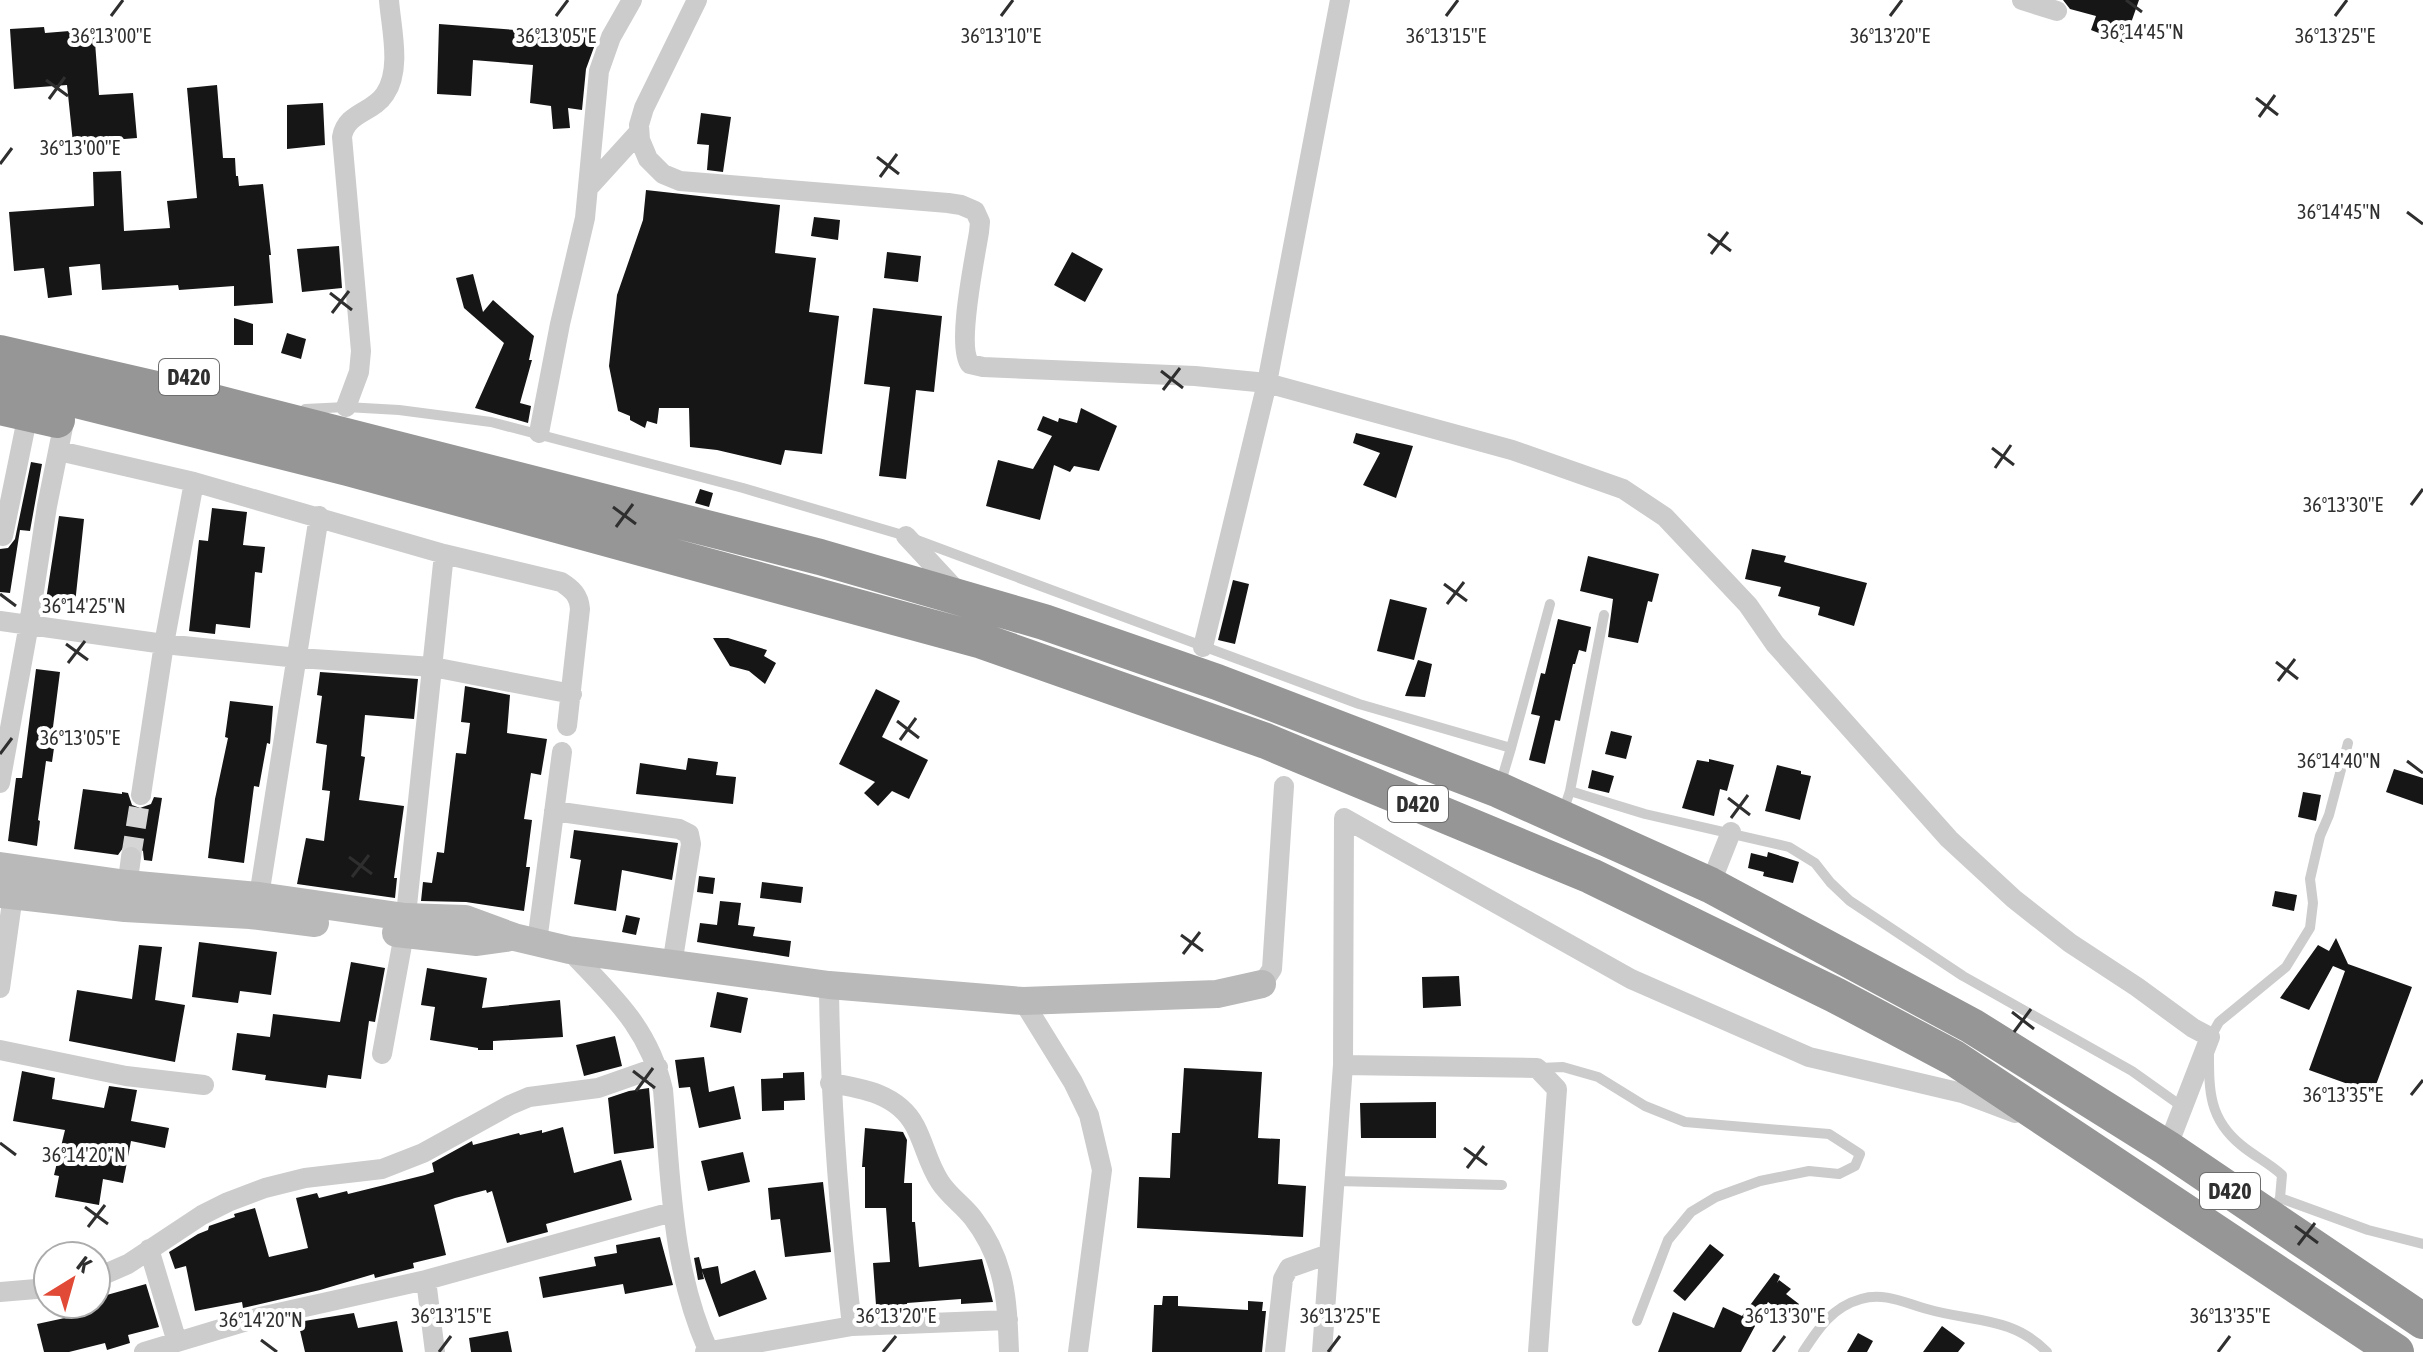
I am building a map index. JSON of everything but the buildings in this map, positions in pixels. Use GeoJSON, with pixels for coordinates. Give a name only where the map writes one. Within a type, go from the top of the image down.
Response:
{"type":"FeatureCollection","features":[{"type":"Feature","properties":{"kind":"highway","name":"D420"},"geometry":{"type":"LineString","coordinates":[[1,354],[305,409],[359,456],[982,641],[1266,741],[1591,876],[1778,967],[1954,1058],[2396,1352]]}},
{"type":"Feature","properties":{"kind":"highway"},"geometry":{"type":"LineString","coordinates":[[1,354],[213,402],[359,456]]}},
{"type":"Feature","properties":{"kind":"highway","name":"D420"},"geometry":{"type":"LineString","coordinates":[[14,410],[62,436],[297,471],[359,456],[820,557],[1044,622],[1217,682],[1499,790],[1566,804],[1972,1026],[2167,1148],[2275,1208],[2423,1321]]}},
{"type":"Feature","properties":{"kind":"street"},"geometry":{"type":"LineString","coordinates":[[346,407],[359,372],[361,351],[342,137],[346,123],[381,101],[391,84],[394,59],[389,0]]}},
{"type":"Feature","properties":{"kind":"street"},"geometry":{"type":"LineString","coordinates":[[539,433],[589,187],[599,71],[611,37],[632,0]]}},
{"type":"Feature","properties":{"kind":"street"},"geometry":{"type":"LineString","coordinates":[[697,0],[644,108],[639,132],[643,148],[654,166],[663,174],[680,181],[948,203],[975,211],[980,222],[964,351],[967,360],[976,367],[1267,383],[1512,450],[1623,489],[1645,501],[1665,517],[1748,605],[1775,644],[1949,839],[2014,899],[2070,943],[2210,1037],[2167,1148]]}},
{"type":"Feature","properties":{"kind":"street"},"geometry":{"type":"LineString","coordinates":[[1203,647],[1267,383],[1340,0]]}},
{"type":"Feature","properties":{"kind":"street"},"geometry":{"type":"LineString","coordinates":[[2022,0],[2057,11]]}},
{"type":"Feature","properties":{"kind":"street"},"geometry":{"type":"LineString","coordinates":[[589,187],[639,132]]}},
{"type":"Feature","properties":{"kind":"street"},"geometry":{"type":"LineString","coordinates":[[3,536],[14,410]]}},
{"type":"Feature","properties":{"kind":"street"},"geometry":{"type":"LineString","coordinates":[[0,783],[47,506],[62,436],[194,482],[444,554],[550,578],[572,589],[580,600],[580,609],[567,726]]}},
{"type":"Feature","properties":{"kind":"street"},"geometry":{"type":"LineString","coordinates":[[141,795],[164,644],[194,482]]}},
{"type":"Feature","properties":{"kind":"street"},"geometry":{"type":"LineString","coordinates":[[259,896],[319,516]]}},
{"type":"Feature","properties":{"kind":"street"},"geometry":{"type":"LineString","coordinates":[[906,536],[965,600]]}},
{"type":"Feature","properties":{"kind":"street"},"geometry":{"type":"LineString","coordinates":[[382,1054],[405,926],[444,554]]}},
{"type":"Feature","properties":{"kind":"street"},"geometry":{"type":"LineString","coordinates":[[0,621],[164,644],[298,658],[433,667],[572,694]]}},
{"type":"Feature","properties":{"kind":"street"},"geometry":{"type":"LineString","coordinates":[[526,939],[554,811],[562,752]]}},
{"type":"Feature","properties":{"kind":"street"},"geometry":{"type":"LineString","coordinates":[[0,866],[259,896],[477,942],[526,939],[569,950],[829,985],[1023,1001],[1217,994],[1262,984],[1272,969],[1284,786]]}},
{"type":"Feature","properties":{"kind":"street"},"geometry":{"type":"LineString","coordinates":[[554,811],[679,829],[689,834],[691,844],[672,965]]}},
{"type":"Feature","properties":{"kind":"street","name":"D420"},"geometry":{"type":"LineString","coordinates":[[1343,1065],[1344,818],[1631,979],[1809,1057],[1962,1093],[2070,1133]]}},
{"type":"Feature","properties":{"kind":"street"},"geometry":{"type":"LineString","coordinates":[[1710,885],[1731,832]]}},
{"type":"Feature","properties":{"kind":"street"},"geometry":{"type":"LineString","coordinates":[[0,988],[6,894],[128,883],[250,915],[405,926]]}},
{"type":"Feature","properties":{"kind":"street"},"geometry":{"type":"LineString","coordinates":[[569,950],[640,1029],[658,1067],[663,1090],[672,1212],[684,1283],[708,1352],[852,1326],[1008,1320]]}},
{"type":"Feature","properties":{"kind":"street"},"geometry":{"type":"LineString","coordinates":[[829,985],[830,1083],[852,1326]]}},
{"type":"Feature","properties":{"kind":"street"},"geometry":{"type":"LineString","coordinates":[[1023,1001],[1073,1082],[1089,1115],[1102,1170],[1078,1352]]}},
{"type":"Feature","properties":{"kind":"street"},"geometry":{"type":"LineString","coordinates":[[0,1050],[126,1076],[204,1085]]}},
{"type":"Feature","properties":{"kind":"street"},"geometry":{"type":"LineString","coordinates":[[1322,1352],[1343,1065],[1537,1068],[1557,1089],[1538,1352]]}},
{"type":"Feature","properties":{"kind":"street"},"geometry":{"type":"LineString","coordinates":[[112,1271],[128,1264],[202,1215],[265,1188],[305,1178],[382,1169],[423,1153],[529,1097],[598,1088],[658,1067]]}},
{"type":"Feature","properties":{"kind":"street"},"geometry":{"type":"LineString","coordinates":[[830,1083],[871,1091],[896,1104],[908,1115],[928,1164],[993,1246],[1002,1269],[1009,1352]]}},
{"type":"Feature","properties":{"kind":"street"},"geometry":{"type":"LineString","coordinates":[[144,1352],[317,1302],[426,1280],[672,1212]]}},
{"type":"Feature","properties":{"kind":"street"},"geometry":{"type":"LineString","coordinates":[[149,1249],[177,1342]]}},
{"type":"Feature","properties":{"kind":"street"},"geometry":{"type":"LineString","coordinates":[[1275,1352],[1283,1279],[1289,1268],[1329,1254]]}},
{"type":"Feature","properties":{"kind":"street"},"geometry":{"type":"LineString","coordinates":[[426,1280],[435,1352]]}},
{"type":"Feature","properties":{"kind":"street"},"geometry":{"type":"LineString","coordinates":[[0,1292],[32,1289]]}},
{"type":"Feature","properties":{"kind":"lane"},"geometry":{"type":"LineString","coordinates":[[305,409],[346,407],[436,414],[539,433],[743,488],[906,536],[1359,704],[1511,748]]}},
{"type":"Feature","properties":{"kind":"lane"},"geometry":{"type":"LineString","coordinates":[[1499,790],[1550,604]]}},
{"type":"Feature","properties":{"kind":"lane"},"geometry":{"type":"LineString","coordinates":[[1604,615],[1566,804],[1645,814],[1789,847],[1815,863],[1850,901],[1963,976],[2132,1071],[2184,1108]]}},
{"type":"Feature","properties":{"kind":"lane"},"geometry":{"type":"LineString","coordinates":[[2348,743],[2310,879],[2313,903],[2310,928],[2286,967],[2219,1022],[2210,1037],[2209,1094],[2227,1132],[2282,1175],[2275,1208],[2423,1244]]}},
{"type":"Feature","properties":{"kind":"lane"},"geometry":{"type":"LineString","coordinates":[[1537,1068],[1563,1067],[1598,1077],[1645,1106],[1685,1122],[1829,1134],[1860,1154],[1855,1166],[1839,1174],[1809,1171],[1760,1181],[1716,1197],[1691,1212],[1668,1240],[1637,1321]]}},
{"type":"Feature","properties":{"kind":"lane"},"geometry":{"type":"LineString","coordinates":[[1336,1181],[1502,1185]]}},
{"type":"Feature","properties":{"kind":"lane"},"geometry":{"type":"LineString","coordinates":[[1803,1352],[1827,1317],[1861,1299],[1892,1297],[1929,1310],[2000,1323],[2033,1338],[2047,1352]]}},
{"type":"Feature","properties":{"kind":"tunnel"},"geometry":{"type":"LineString","coordinates":[[131,857],[141,795]]}}]}
